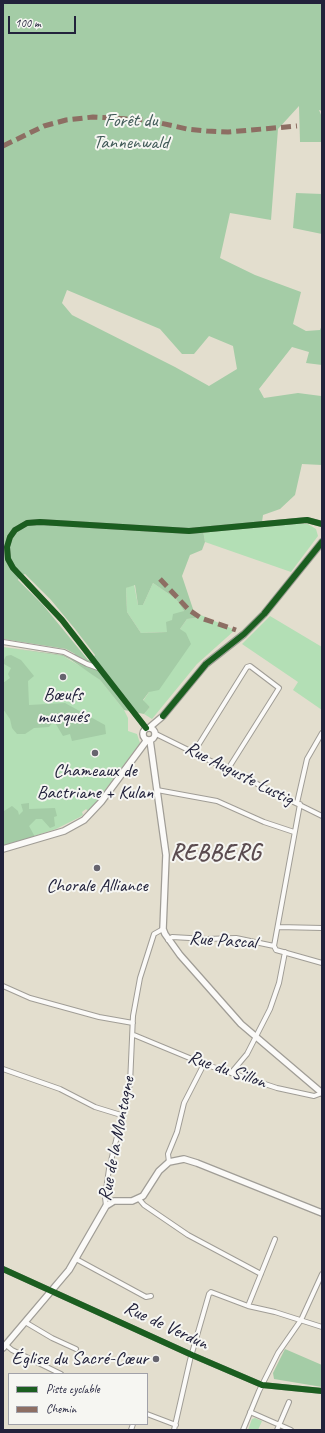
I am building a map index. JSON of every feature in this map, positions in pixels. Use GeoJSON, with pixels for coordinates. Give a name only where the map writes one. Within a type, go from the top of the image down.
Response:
{"type":"FeatureCollection","features":[{"type":"Feature","properties":{"kind":"main road"},"geometry":{"type":"LineString","coordinates":[[322,542],[264,614],[244,634],[206,664],[152,730],[143,734],[148,740],[166,855],[163,929],[168,940],[241,1024],[322,1093]]}},
{"type":"Feature","properties":{"kind":"main road"},"geometry":{"type":"LineString","coordinates":[[3,849],[64,831],[84,820],[101,802],[148,740],[153,739],[152,730]]}},
{"type":"Feature","properties":{"kind":"main road"},"geometry":{"type":"LineString","coordinates":[[106,1206],[114,1201],[132,1201],[139,1198],[146,1193],[159,1171],[169,1162],[184,1159],[322,1213]]}},
{"type":"Feature","properties":{"kind":"main road","name":"Rue de la Montagne"},"geometry":{"type":"LineString","coordinates":[[4,1346],[52,1290],[76,1259],[106,1206]]}},
{"type":"Feature","properties":{"kind":"street"},"geometry":{"type":"LineString","coordinates":[[152,730],[98,668],[62,620],[12,568],[8,559],[6,547],[15,530],[27,523],[40,522],[189,531],[207,531],[307,520],[322,524]]}},
{"type":"Feature","properties":{"kind":"street"},"geometry":{"type":"LineString","coordinates":[[3,642],[64,652],[98,668]]}},
{"type":"Feature","properties":{"kind":"street"},"geometry":{"type":"LineString","coordinates":[[194,752],[249,666],[278,685],[278,690],[228,769]]}},
{"type":"Feature","properties":{"kind":"street","name":"Rue Auguste Lustig"},"geometry":{"type":"LineString","coordinates":[[152,730],[322,816]]}},
{"type":"Feature","properties":{"kind":"street"},"geometry":{"type":"LineString","coordinates":[[274,946],[298,804],[308,759],[322,733]]}},
{"type":"Feature","properties":{"kind":"street"},"geometry":{"type":"LineString","coordinates":[[157,790],[217,801],[264,822],[294,832]]}},
{"type":"Feature","properties":{"kind":"street"},"geometry":{"type":"LineString","coordinates":[[278,927],[322,928]]}},
{"type":"Feature","properties":{"kind":"street","name":"Rue de la Montagne"},"geometry":{"type":"LineString","coordinates":[[106,1206],[105,1197],[109,1169],[121,1115],[130,1084],[134,1035],[133,1023],[140,978],[145,957],[154,934],[163,929]]}},
{"type":"Feature","properties":{"kind":"street","name":"Rue Pascal"},"geometry":{"type":"LineString","coordinates":[[168,940],[172,937],[207,939],[236,938],[274,946],[276,950],[322,963]]}},
{"type":"Feature","properties":{"kind":"street"},"geometry":{"type":"LineString","coordinates":[[231,1073],[247,1054],[270,1010],[277,991],[285,952]]}},
{"type":"Feature","properties":{"kind":"street"},"geometry":{"type":"LineString","coordinates":[[3,986],[26,997],[99,1017],[133,1023]]}},
{"type":"Feature","properties":{"kind":"street","name":"Rue du Sillon"},"geometry":{"type":"LineString","coordinates":[[134,1035],[204,1064],[277,1088],[314,1096],[322,1093]]}},
{"type":"Feature","properties":{"kind":"street"},"geometry":{"type":"LineString","coordinates":[[169,1162],[168,1154],[177,1132],[184,1103],[204,1064]]}},
{"type":"Feature","properties":{"kind":"street"},"geometry":{"type":"LineString","coordinates":[[3,1069],[60,1089],[94,1107],[121,1115]]}},
{"type":"Feature","properties":{"kind":"street"},"geometry":{"type":"LineString","coordinates":[[139,1198],[144,1206],[188,1235],[260,1274]]}},
{"type":"Feature","properties":{"kind":"street"},"geometry":{"type":"LineString","coordinates":[[248,1306],[275,1239]]}},
{"type":"Feature","properties":{"kind":"street"},"geometry":{"type":"LineString","coordinates":[[76,1259],[146,1296],[151,1296]]}},
{"type":"Feature","properties":{"kind":"street","name":"Rue de Verdun"},"geometry":{"type":"LineString","coordinates":[[3,1268],[192,1355],[262,1385],[322,1391]]}},
{"type":"Feature","properties":{"kind":"street"},"geometry":{"type":"LineString","coordinates":[[243,1430],[262,1385],[278,1353],[302,1320],[322,1274]]}},
{"type":"Feature","properties":{"kind":"street"},"geometry":{"type":"LineString","coordinates":[[174,1430],[192,1355],[209,1294],[214,1291],[248,1306],[302,1320],[322,1327]]}},
{"type":"Feature","properties":{"kind":"street"},"geometry":{"type":"LineString","coordinates":[[25,1322],[76,1350]]}},
{"type":"Feature","properties":{"kind":"street"},"geometry":{"type":"LineString","coordinates":[[4,1346],[59,1373]]}},
{"type":"Feature","properties":{"kind":"street"},"geometry":{"type":"LineString","coordinates":[[277,1430],[289,1402]]}},
{"type":"Feature","properties":{"kind":"street"},"geometry":{"type":"LineString","coordinates":[[250,1412],[291,1430]]}},
{"type":"Feature","properties":{"kind":"street"},"geometry":{"type":"LineString","coordinates":[[148,1414],[176,1425]]}},
{"type":"Feature","properties":{"kind":"green space","name":"Forêt du Tannenwald"},"geometry":{"type":"Polygon","coordinates":[[[3,3],[322,3],[322,111],[319,110],[322,117],[322,142],[300,142],[299,106],[278,129],[271,220],[230,213],[220,258],[255,275],[301,292],[293,324],[306,331],[320,330],[322,325],[322,365],[306,363],[309,352],[292,347],[259,389],[264,398],[298,393],[321,396],[322,465],[302,464],[295,495],[280,509],[263,515],[262,522],[203,530],[205,542],[202,550],[190,555],[182,576],[196,618],[187,619],[180,629],[186,633],[191,644],[159,690],[149,692],[143,700],[150,707],[144,714],[124,710],[100,680],[63,656],[3,647],[63,655],[71,659],[75,654],[66,649],[3,639],[3,3]],[[67,290],[62,303],[72,315],[175,367],[209,386],[237,369],[233,346],[209,336],[194,354],[182,354],[160,329],[67,290]],[[25,574],[20,576],[18,580],[43,605],[88,660],[92,660],[95,655],[51,600],[25,574]],[[153,583],[143,605],[138,605],[135,585],[126,588],[127,612],[141,633],[167,632],[166,622],[172,620],[173,614],[184,611],[176,599],[153,583]]]}},
{"type":"Feature","properties":{"kind":"green space"},"geometry":{"type":"Polygon","coordinates":[[[296,193],[322,194],[322,234],[293,228],[296,193]]]}},
{"type":"Feature","properties":{"kind":"green space"},"geometry":{"type":"Polygon","coordinates":[[[262,522],[308,524],[316,529],[318,536],[291,572],[205,542],[203,530],[262,522]]]}},
{"type":"Feature","properties":{"kind":"green space"},"geometry":{"type":"Polygon","coordinates":[[[153,583],[176,599],[184,611],[172,620],[167,632],[141,633],[127,612],[126,588],[134,584],[138,605],[143,605],[153,583]]]}},
{"type":"Feature","properties":{"kind":"green space"},"geometry":{"type":"Polygon","coordinates":[[[194,612],[235,630],[197,664],[152,719],[144,714],[150,707],[143,701],[149,692],[180,629],[187,619],[196,618],[194,612]]]}},
{"type":"Feature","properties":{"kind":"green space"},"geometry":{"type":"Polygon","coordinates":[[[270,616],[322,647],[322,710],[293,690],[298,682],[242,644],[270,616]]]}},
{"type":"Feature","properties":{"kind":"green space"},"geometry":{"type":"Polygon","coordinates":[[[3,647],[63,656],[93,674],[100,680],[124,710],[128,718],[128,731],[137,734],[140,743],[93,806],[88,811],[86,809],[82,812],[83,815],[56,829],[3,846],[3,647]]]}},
{"type":"Feature","properties":{"kind":"green space"},"geometry":{"type":"Polygon","coordinates":[[[11,655],[21,660],[34,676],[28,681],[29,705],[65,703],[105,725],[106,734],[72,741],[70,734],[63,736],[54,721],[49,727],[34,728],[25,734],[17,734],[12,728],[10,719],[3,709],[3,683],[10,678],[8,674],[11,668],[4,664],[4,660],[6,656],[11,655]]]}},
{"type":"Feature","properties":{"kind":"green space"},"geometry":{"type":"Polygon","coordinates":[[[29,803],[29,809],[55,808],[57,816],[54,817],[55,826],[50,828],[42,819],[36,819],[29,826],[35,837],[3,846],[4,811],[12,806],[18,811],[19,815],[23,811],[21,804],[29,803]]]}},
{"type":"Feature","properties":{"kind":"green space"},"geometry":{"type":"Polygon","coordinates":[[[285,1349],[322,1365],[322,1387],[274,1379],[273,1373],[285,1349]]]}},
{"type":"Feature","properties":{"kind":"green space"},"geometry":{"type":"Polygon","coordinates":[[[255,1418],[262,1421],[258,1430],[248,1430],[252,1419],[255,1418]]]}},
{"type":"Feature","properties":{"kind":"marked path"},"geometry":{"type":"LineString","coordinates":[[3,146],[44,126],[66,120],[93,117],[147,120],[187,129],[228,132],[297,126]]}},
{"type":"Feature","properties":{"kind":"marked path"},"geometry":{"type":"LineString","coordinates":[[160,579],[189,610],[201,618],[236,630]]}},
{"type":"Feature","properties":{"kind":"cycle path"},"geometry":{"type":"LineString","coordinates":[[146,728],[62,620],[13,568],[8,559],[7,547],[10,537],[15,530],[27,523],[40,522],[189,531],[307,520],[322,524]]}},
{"type":"Feature","properties":{"kind":"cycle path"},"geometry":{"type":"LineString","coordinates":[[163,716],[206,664],[244,634],[264,614],[322,542]]}},
{"type":"Feature","properties":{"kind":"cycle path"},"geometry":{"type":"LineString","coordinates":[[3,1269],[192,1355],[262,1385],[322,1391]]}},
{"type":"Feature","properties":{"kind":"place","name":"Bœufs musqués"},"geometry":{"type":"Point","coordinates":[63,677]}},
{"type":"Feature","properties":{"kind":"place","name":"Chameaux de Bactriane + Kulan"},"geometry":{"type":"Point","coordinates":[95,753]}},
{"type":"Feature","properties":{"kind":"place","name":"Chorale Alliance"},"geometry":{"type":"Point","coordinates":[97,868]}},
{"type":"Feature","properties":{"kind":"place","name":"Église du Sacré-Cœur"},"geometry":{"type":"Point","coordinates":[156,1359]}},
{"type":"Feature","properties":{"kind":"district","name":"REBBERG"},"geometry":{"type":"Point","coordinates":[216,854]}}]}
